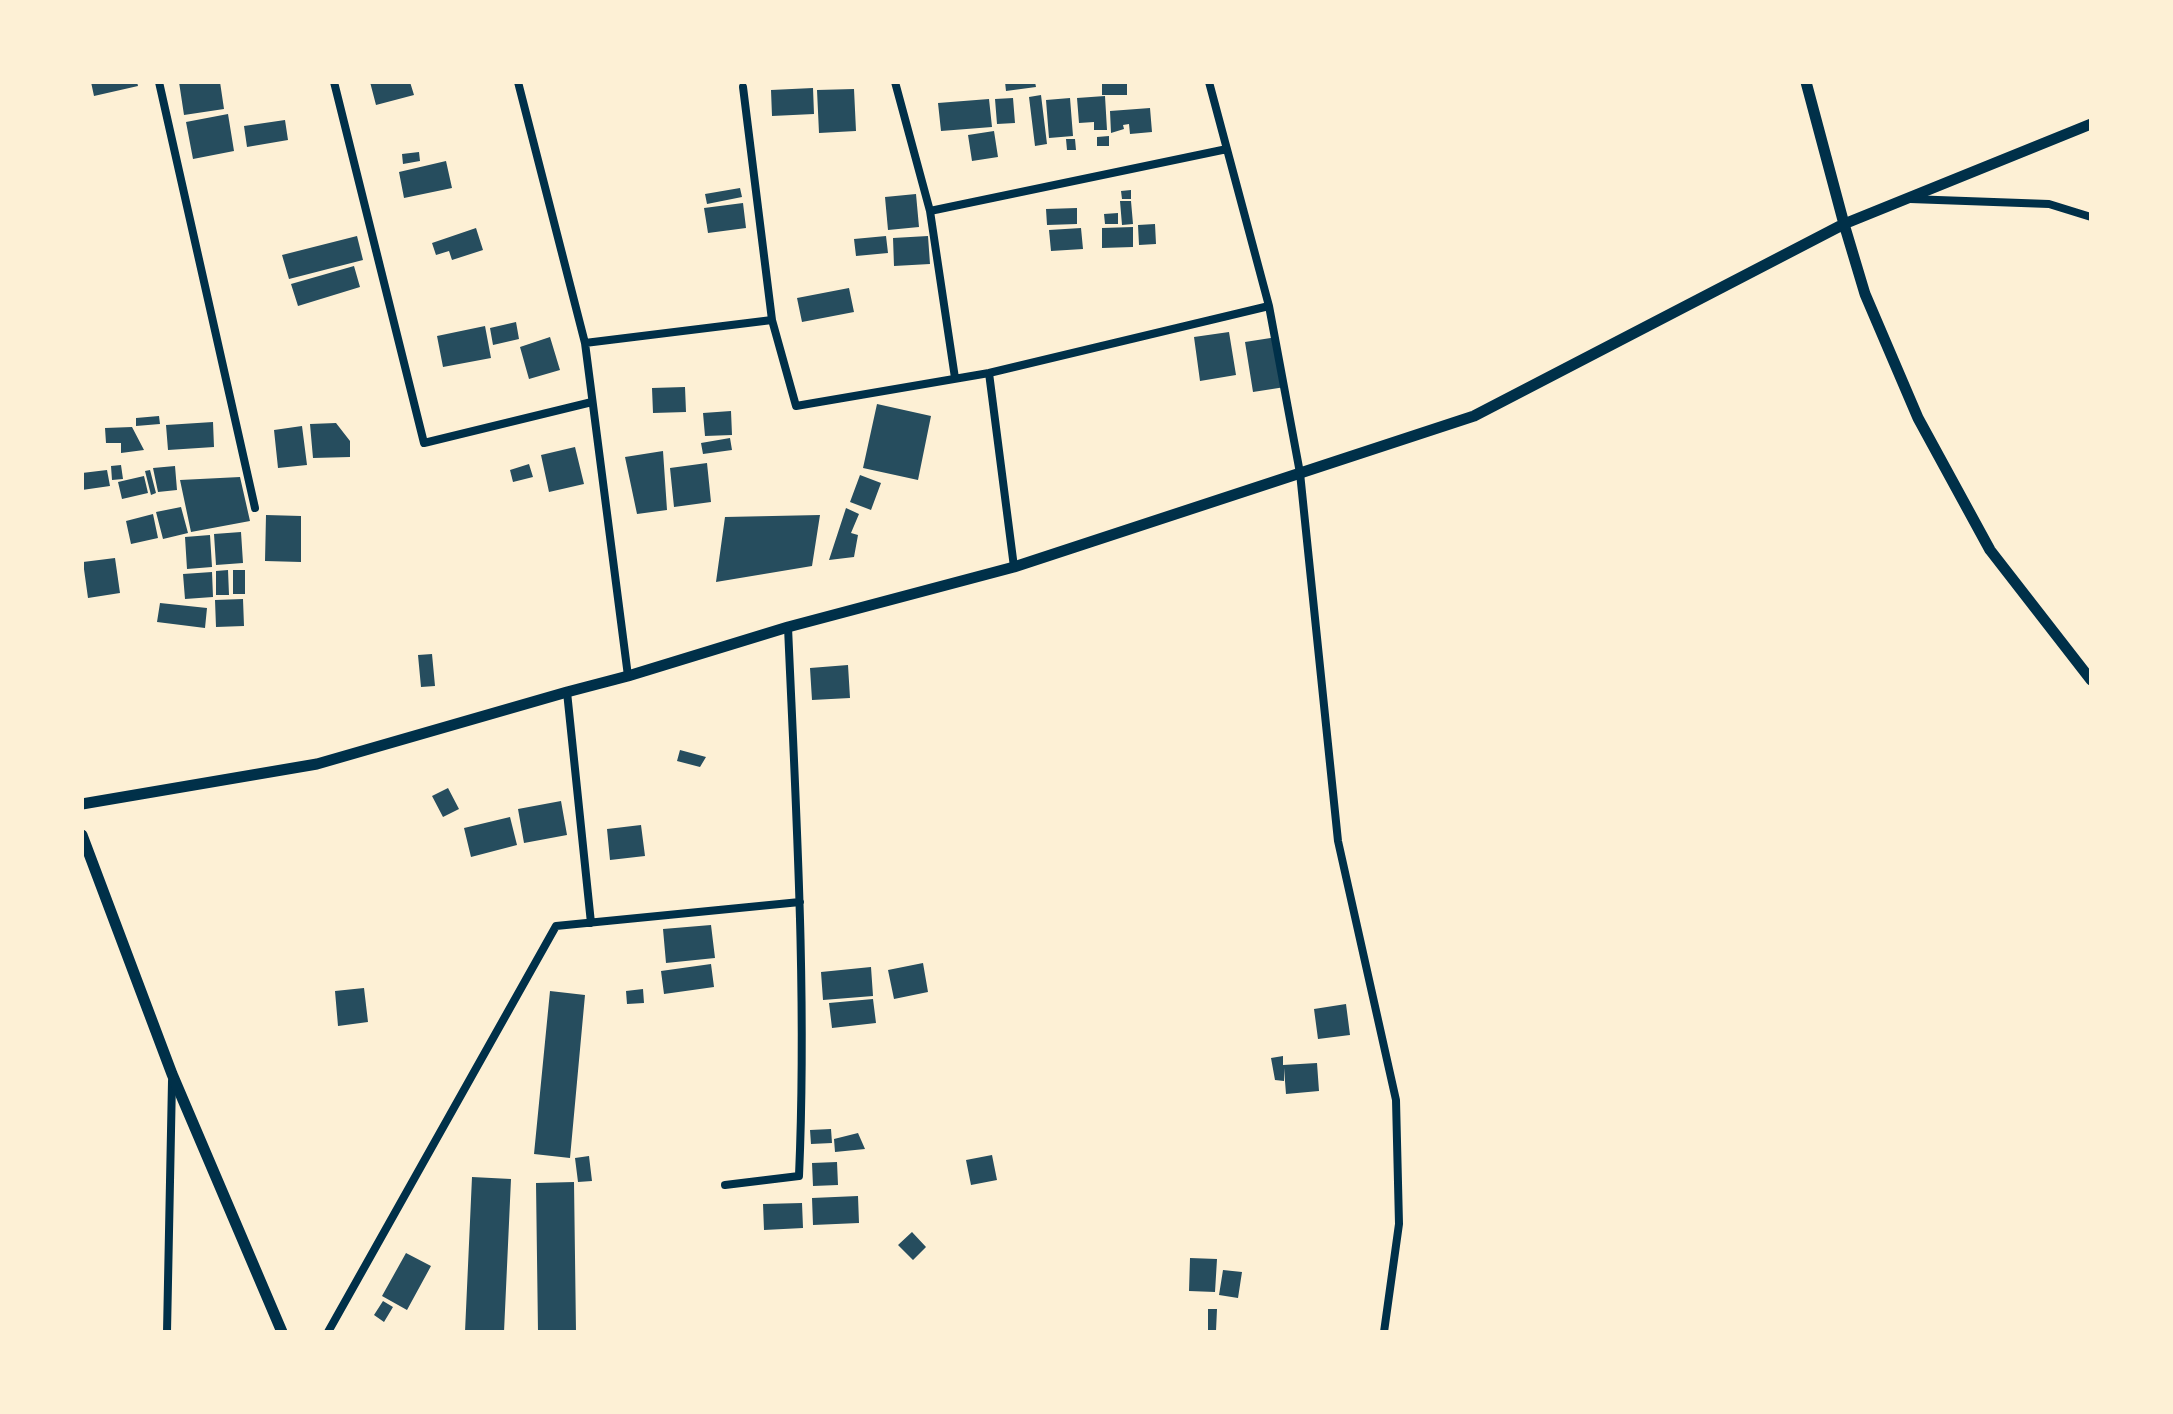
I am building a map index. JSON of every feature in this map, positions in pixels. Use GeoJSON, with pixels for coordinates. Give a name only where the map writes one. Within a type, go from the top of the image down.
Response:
{"type":"FeatureCollection","features":[{"type":"Feature","properties":{"kind":"street"},"geometry":{"type":"LineString","coordinates":[[159,82],[255,508]]}},
{"type":"Feature","properties":{"kind":"street"},"geometry":{"type":"LineString","coordinates":[[334,82],[424,443],[592,402]]}},
{"type":"Feature","properties":{"kind":"street"},"geometry":{"type":"LineString","coordinates":[[518,82],[585,343],[628,676]]}},
{"type":"Feature","properties":{"kind":"street"},"geometry":{"type":"LineString","coordinates":[[895,82],[930,211],[955,378]]}},
{"type":"Feature","properties":{"kind":"street"},"geometry":{"type":"LineString","coordinates":[[1209,82],[1269,306],[1300,473],[1338,841],[1396,1100],[1399,1224],[1384,1332]]}},
{"type":"Feature","properties":{"kind":"street"},"geometry":{"type":"LineString","coordinates":[[1806,82],[1865,294],[1918,418],[1990,550],[2091,680]]}},
{"type":"Feature","properties":{"kind":"street"},"geometry":{"type":"LineString","coordinates":[[743,87],[772,320],[796,406],[989,373],[1269,306]]}},
{"type":"Feature","properties":{"kind":"street"},"geometry":{"type":"LineString","coordinates":[[82,804],[317,764],[788,627],[1014,567],[1474,416],[1844,224],[2091,124]]}},
{"type":"Feature","properties":{"kind":"street"},"geometry":{"type":"LineString","coordinates":[[930,211],[1227,149]]}},
{"type":"Feature","properties":{"kind":"street"},"geometry":{"type":"LineString","coordinates":[[1909,199],[2049,204],[2091,217]]}},
{"type":"Feature","properties":{"kind":"street"},"geometry":{"type":"LineString","coordinates":[[585,343],[772,320]]}},
{"type":"Feature","properties":{"kind":"street"},"geometry":{"type":"LineString","coordinates":[[989,373],[1014,567]]}},
{"type":"Feature","properties":{"kind":"street"},"geometry":{"type":"LineString","coordinates":[[725,1185],[799,1176],[802,1118],[800,902],[788,627]]}},
{"type":"Feature","properties":{"kind":"street"},"geometry":{"type":"LineString","coordinates":[[567,692],[591,923]]}},
{"type":"Feature","properties":{"kind":"street"},"geometry":{"type":"LineString","coordinates":[[82,835],[172,1074],[282,1332]]}},
{"type":"Feature","properties":{"kind":"street"},"geometry":{"type":"LineString","coordinates":[[328,1332],[556,926],[800,902]]}},
{"type":"Feature","properties":{"kind":"street"},"geometry":{"type":"LineString","coordinates":[[167,1332],[172,1074]]}},
{"type":"Feature","properties":{"kind":"building"},"geometry":{"type":"Polygon","coordinates":[[[91,82],[137,82],[138,86],[94,96],[91,82]]]}},
{"type":"Feature","properties":{"kind":"building"},"geometry":{"type":"Polygon","coordinates":[[[179,82],[220,82],[224,109],[184,115],[179,82]]]}},
{"type":"Feature","properties":{"kind":"building"},"geometry":{"type":"Polygon","coordinates":[[[370,82],[410,82],[414,95],[376,105],[370,82]]]}},
{"type":"Feature","properties":{"kind":"building"},"geometry":{"type":"Polygon","coordinates":[[[1005,82],[1035,82],[1036,87],[1006,91],[1005,82]]]}},
{"type":"Feature","properties":{"kind":"building"},"geometry":{"type":"Polygon","coordinates":[[[1102,82],[1127,82],[1127,95],[1102,95],[1102,82]]]}},
{"type":"Feature","properties":{"kind":"building"},"geometry":{"type":"Polygon","coordinates":[[[813,88],[814,114],[772,116],[771,90],[813,88]]]}},
{"type":"Feature","properties":{"kind":"building"},"geometry":{"type":"Polygon","coordinates":[[[854,89],[856,131],[819,133],[817,90],[854,89]]]}},
{"type":"Feature","properties":{"kind":"building"},"geometry":{"type":"Polygon","coordinates":[[[1041,95],[1047,144],[1035,146],[1029,97],[1041,95]]]}},
{"type":"Feature","properties":{"kind":"building"},"geometry":{"type":"Polygon","coordinates":[[[1105,96],[1107,130],[1094,130],[1094,122],[1079,123],[1077,98],[1105,96]]]}},
{"type":"Feature","properties":{"kind":"building"},"geometry":{"type":"Polygon","coordinates":[[[1013,98],[1015,123],[997,124],[995,99],[1013,98]]]}},
{"type":"Feature","properties":{"kind":"building"},"geometry":{"type":"Polygon","coordinates":[[[1070,98],[1073,136],[1049,138],[1046,100],[1070,98]]]}},
{"type":"Feature","properties":{"kind":"building"},"geometry":{"type":"Polygon","coordinates":[[[989,99],[992,127],[941,131],[938,103],[989,99]]]}},
{"type":"Feature","properties":{"kind":"building"},"geometry":{"type":"Polygon","coordinates":[[[1150,108],[1152,132],[1130,134],[1129,124],[1111,133],[1110,111],[1150,108]]]}},
{"type":"Feature","properties":{"kind":"building"},"geometry":{"type":"Polygon","coordinates":[[[228,114],[234,151],[193,159],[186,122],[228,114]]]}},
{"type":"Feature","properties":{"kind":"building"},"geometry":{"type":"Polygon","coordinates":[[[285,120],[288,140],[247,147],[244,126],[285,120]]]}},
{"type":"Feature","properties":{"kind":"building"},"geometry":{"type":"Polygon","coordinates":[[[994,131],[998,157],[972,161],[968,135],[994,131]]]}},
{"type":"Feature","properties":{"kind":"building"},"geometry":{"type":"Polygon","coordinates":[[[1109,136],[1109,146],[1097,146],[1097,137],[1109,136]]]}},
{"type":"Feature","properties":{"kind":"building"},"geometry":{"type":"Polygon","coordinates":[[[1066,139],[1075,139],[1076,150],[1067,150],[1066,139]]]}},
{"type":"Feature","properties":{"kind":"building"},"geometry":{"type":"Polygon","coordinates":[[[419,152],[420,161],[403,164],[402,154],[419,152]]]}},
{"type":"Feature","properties":{"kind":"building"},"geometry":{"type":"Polygon","coordinates":[[[446,161],[452,188],[404,198],[399,172],[446,161]]]}},
{"type":"Feature","properties":{"kind":"building"},"geometry":{"type":"Polygon","coordinates":[[[740,188],[742,197],[707,204],[705,194],[740,188]]]}},
{"type":"Feature","properties":{"kind":"building"},"geometry":{"type":"Polygon","coordinates":[[[1131,190],[1131,199],[1122,199],[1121,191],[1131,190]]]}},
{"type":"Feature","properties":{"kind":"building"},"geometry":{"type":"Polygon","coordinates":[[[916,194],[919,227],[888,230],[885,197],[916,194]]]}},
{"type":"Feature","properties":{"kind":"building"},"geometry":{"type":"Polygon","coordinates":[[[1120,201],[1131,201],[1133,224],[1122,225],[1120,201]]]}},
{"type":"Feature","properties":{"kind":"building"},"geometry":{"type":"Polygon","coordinates":[[[743,203],[746,228],[708,233],[704,208],[743,203]]]}},
{"type":"Feature","properties":{"kind":"building"},"geometry":{"type":"Polygon","coordinates":[[[1077,208],[1077,224],[1047,225],[1046,209],[1077,208]]]}},
{"type":"Feature","properties":{"kind":"building"},"geometry":{"type":"Polygon","coordinates":[[[1118,213],[1118,224],[1105,224],[1104,214],[1118,213]]]}},
{"type":"Feature","properties":{"kind":"building"},"geometry":{"type":"Polygon","coordinates":[[[1155,224],[1156,244],[1139,245],[1138,225],[1155,224]]]}},
{"type":"Feature","properties":{"kind":"building"},"geometry":{"type":"Polygon","coordinates":[[[1133,227],[1133,247],[1102,248],[1102,228],[1133,227]]]}},
{"type":"Feature","properties":{"kind":"building"},"geometry":{"type":"Polygon","coordinates":[[[476,228],[483,250],[452,260],[449,251],[436,255],[432,243],[476,228]]]}},
{"type":"Feature","properties":{"kind":"building"},"geometry":{"type":"Polygon","coordinates":[[[1081,228],[1083,249],[1051,251],[1049,230],[1081,228]]]}},
{"type":"Feature","properties":{"kind":"building"},"geometry":{"type":"Polygon","coordinates":[[[357,236],[363,260],[289,279],[282,255],[357,236]]]}},
{"type":"Feature","properties":{"kind":"building"},"geometry":{"type":"Polygon","coordinates":[[[886,236],[888,253],[856,256],[854,239],[886,236]]]}},
{"type":"Feature","properties":{"kind":"building"},"geometry":{"type":"Polygon","coordinates":[[[928,236],[930,264],[894,266],[893,238],[928,236]]]}},
{"type":"Feature","properties":{"kind":"building"},"geometry":{"type":"Polygon","coordinates":[[[354,266],[360,287],[298,306],[291,284],[354,266]]]}},
{"type":"Feature","properties":{"kind":"building"},"geometry":{"type":"Polygon","coordinates":[[[849,288],[854,312],[802,322],[797,298],[849,288]]]}},
{"type":"Feature","properties":{"kind":"building"},"geometry":{"type":"Polygon","coordinates":[[[516,322],[519,339],[493,345],[490,328],[516,322]]]}},
{"type":"Feature","properties":{"kind":"building"},"geometry":{"type":"Polygon","coordinates":[[[485,326],[491,358],[443,367],[437,336],[485,326]]]}},
{"type":"Feature","properties":{"kind":"building"},"geometry":{"type":"Polygon","coordinates":[[[1229,332],[1236,375],[1200,381],[1194,337],[1229,332]]]}},
{"type":"Feature","properties":{"kind":"building"},"geometry":{"type":"Polygon","coordinates":[[[550,337],[560,370],[529,379],[520,347],[550,337]]]}},
{"type":"Feature","properties":{"kind":"building"},"geometry":{"type":"Polygon","coordinates":[[[1277,337],[1285,387],[1253,392],[1245,342],[1277,337]]]}},
{"type":"Feature","properties":{"kind":"building"},"geometry":{"type":"Polygon","coordinates":[[[685,387],[686,412],[653,413],[652,388],[685,387]]]}},
{"type":"Feature","properties":{"kind":"building"},"geometry":{"type":"Polygon","coordinates":[[[877,404],[931,416],[918,480],[863,468],[877,404]]]}},
{"type":"Feature","properties":{"kind":"building"},"geometry":{"type":"Polygon","coordinates":[[[731,411],[732,435],[705,436],[703,413],[731,411]]]}},
{"type":"Feature","properties":{"kind":"building"},"geometry":{"type":"Polygon","coordinates":[[[159,416],[160,424],[136,426],[136,418],[159,416]]]}},
{"type":"Feature","properties":{"kind":"building"},"geometry":{"type":"Polygon","coordinates":[[[213,422],[214,447],[168,450],[166,425],[213,422]]]}},
{"type":"Feature","properties":{"kind":"building"},"geometry":{"type":"Polygon","coordinates":[[[336,423],[350,441],[350,457],[313,458],[310,424],[336,423]]]}},
{"type":"Feature","properties":{"kind":"building"},"geometry":{"type":"Polygon","coordinates":[[[302,426],[307,465],[278,468],[274,430],[302,426]]]}},
{"type":"Feature","properties":{"kind":"building"},"geometry":{"type":"Polygon","coordinates":[[[132,427],[144,450],[121,453],[121,443],[106,443],[105,428],[132,427]]]}},
{"type":"Feature","properties":{"kind":"building"},"geometry":{"type":"Polygon","coordinates":[[[730,438],[732,450],[703,454],[701,443],[730,438]]]}},
{"type":"Feature","properties":{"kind":"building"},"geometry":{"type":"Polygon","coordinates":[[[575,447],[584,484],[549,492],[541,455],[575,447]]]}},
{"type":"Feature","properties":{"kind":"building"},"geometry":{"type":"Polygon","coordinates":[[[663,451],[667,510],[637,514],[625,457],[663,451]]]}},
{"type":"Feature","properties":{"kind":"building"},"geometry":{"type":"Polygon","coordinates":[[[707,463],[711,502],[674,507],[670,468],[707,463]]]}},
{"type":"Feature","properties":{"kind":"building"},"geometry":{"type":"Polygon","coordinates":[[[529,464],[533,477],[513,482],[510,470],[529,464]]]}},
{"type":"Feature","properties":{"kind":"building"},"geometry":{"type":"Polygon","coordinates":[[[121,465],[123,479],[112,480],[111,466],[121,465]]]}},
{"type":"Feature","properties":{"kind":"building"},"geometry":{"type":"Polygon","coordinates":[[[175,466],[177,490],[158,492],[153,468],[175,466]]]}},
{"type":"Feature","properties":{"kind":"building"},"geometry":{"type":"Polygon","coordinates":[[[107,470],[110,486],[82,490],[82,473],[107,470]]]}},
{"type":"Feature","properties":{"kind":"building"},"geometry":{"type":"Polygon","coordinates":[[[150,470],[156,493],[151,495],[145,471],[150,470]]]}},
{"type":"Feature","properties":{"kind":"building"},"geometry":{"type":"Polygon","coordinates":[[[860,475],[881,483],[871,510],[850,502],[860,475]]]}},
{"type":"Feature","properties":{"kind":"building"},"geometry":{"type":"Polygon","coordinates":[[[144,476],[148,493],[122,499],[118,482],[144,476]]]}},
{"type":"Feature","properties":{"kind":"building"},"geometry":{"type":"Polygon","coordinates":[[[240,477],[250,521],[191,532],[180,480],[240,477]]]}},
{"type":"Feature","properties":{"kind":"building"},"geometry":{"type":"Polygon","coordinates":[[[181,507],[188,533],[163,539],[156,512],[181,507]]]}},
{"type":"Feature","properties":{"kind":"building"},"geometry":{"type":"Polygon","coordinates":[[[846,508],[859,514],[851,533],[858,535],[854,557],[829,560],[846,508]]]}},
{"type":"Feature","properties":{"kind":"building"},"geometry":{"type":"Polygon","coordinates":[[[153,514],[158,538],[131,544],[126,521],[153,514]]]}},
{"type":"Feature","properties":{"kind":"building"},"geometry":{"type":"Polygon","coordinates":[[[266,515],[301,516],[301,562],[265,561],[266,515]]]}},
{"type":"Feature","properties":{"kind":"building"},"geometry":{"type":"Polygon","coordinates":[[[820,515],[812,566],[716,582],[725,517],[820,515]]]}},
{"type":"Feature","properties":{"kind":"building"},"geometry":{"type":"Polygon","coordinates":[[[241,532],[243,563],[216,565],[214,534],[241,532]]]}},
{"type":"Feature","properties":{"kind":"building"},"geometry":{"type":"Polygon","coordinates":[[[210,535],[212,567],[187,569],[185,537],[210,535]]]}},
{"type":"Feature","properties":{"kind":"building"},"geometry":{"type":"Polygon","coordinates":[[[115,558],[120,593],[88,598],[83,562],[115,558]]]}},
{"type":"Feature","properties":{"kind":"building"},"geometry":{"type":"Polygon","coordinates":[[[228,570],[229,595],[216,595],[216,571],[228,570]]]}},
{"type":"Feature","properties":{"kind":"building"},"geometry":{"type":"Polygon","coordinates":[[[233,570],[245,570],[245,594],[233,594],[233,570]]]}},
{"type":"Feature","properties":{"kind":"building"},"geometry":{"type":"Polygon","coordinates":[[[212,572],[213,597],[185,599],[183,574],[212,572]]]}},
{"type":"Feature","properties":{"kind":"building"},"geometry":{"type":"Polygon","coordinates":[[[243,599],[244,626],[216,627],[215,600],[243,599]]]}},
{"type":"Feature","properties":{"kind":"building"},"geometry":{"type":"Polygon","coordinates":[[[160,603],[207,608],[205,628],[157,622],[160,603]]]}},
{"type":"Feature","properties":{"kind":"building"},"geometry":{"type":"Polygon","coordinates":[[[432,654],[435,686],[421,687],[418,655],[432,654]]]}},
{"type":"Feature","properties":{"kind":"building"},"geometry":{"type":"Polygon","coordinates":[[[848,665],[850,698],[812,700],[810,668],[848,665]]]}},
{"type":"Feature","properties":{"kind":"building"},"geometry":{"type":"Polygon","coordinates":[[[680,750],[706,757],[700,767],[677,761],[680,750]]]}},
{"type":"Feature","properties":{"kind":"building"},"geometry":{"type":"Polygon","coordinates":[[[448,788],[459,809],[443,817],[432,796],[448,788]]]}},
{"type":"Feature","properties":{"kind":"building"},"geometry":{"type":"Polygon","coordinates":[[[561,801],[567,835],[524,843],[518,809],[561,801]]]}},
{"type":"Feature","properties":{"kind":"building"},"geometry":{"type":"Polygon","coordinates":[[[510,817],[517,845],[471,857],[464,828],[510,817]]]}},
{"type":"Feature","properties":{"kind":"building"},"geometry":{"type":"Polygon","coordinates":[[[641,825],[645,856],[610,860],[607,829],[641,825]]]}},
{"type":"Feature","properties":{"kind":"building"},"geometry":{"type":"Polygon","coordinates":[[[711,925],[715,958],[666,963],[663,929],[711,925]]]}},
{"type":"Feature","properties":{"kind":"building"},"geometry":{"type":"Polygon","coordinates":[[[923,963],[928,992],[894,999],[888,970],[923,963]]]}},
{"type":"Feature","properties":{"kind":"building"},"geometry":{"type":"Polygon","coordinates":[[[711,964],[714,987],[664,994],[661,971],[711,964]]]}},
{"type":"Feature","properties":{"kind":"building"},"geometry":{"type":"Polygon","coordinates":[[[871,967],[873,996],[823,1000],[821,972],[871,967]]]}},
{"type":"Feature","properties":{"kind":"building"},"geometry":{"type":"Polygon","coordinates":[[[364,988],[368,1022],[338,1026],[335,991],[364,988]]]}},
{"type":"Feature","properties":{"kind":"building"},"geometry":{"type":"Polygon","coordinates":[[[643,989],[644,1003],[627,1004],[626,991],[643,989]]]}},
{"type":"Feature","properties":{"kind":"building"},"geometry":{"type":"Polygon","coordinates":[[[550,991],[585,995],[570,1158],[534,1154],[550,991]]]}},
{"type":"Feature","properties":{"kind":"building"},"geometry":{"type":"Polygon","coordinates":[[[873,999],[876,1023],[832,1028],[829,1003],[873,999]]]}},
{"type":"Feature","properties":{"kind":"building"},"geometry":{"type":"Polygon","coordinates":[[[1346,1004],[1350,1035],[1318,1039],[1314,1009],[1346,1004]]]}},
{"type":"Feature","properties":{"kind":"building"},"geometry":{"type":"Polygon","coordinates":[[[1283,1056],[1283,1065],[1317,1063],[1319,1091],[1286,1094],[1284,1068],[1284,1081],[1275,1080],[1271,1058],[1283,1056]]]}},
{"type":"Feature","properties":{"kind":"building"},"geometry":{"type":"Polygon","coordinates":[[[831,1129],[832,1143],[811,1144],[810,1130],[831,1129]]]}},
{"type":"Feature","properties":{"kind":"building"},"geometry":{"type":"Polygon","coordinates":[[[858,1133],[865,1149],[835,1152],[834,1139],[858,1133]]]}},
{"type":"Feature","properties":{"kind":"building"},"geometry":{"type":"Polygon","coordinates":[[[992,1155],[997,1180],[971,1185],[966,1160],[992,1155]]]}},
{"type":"Feature","properties":{"kind":"building"},"geometry":{"type":"Polygon","coordinates":[[[589,1156],[592,1181],[578,1182],[575,1158],[589,1156]]]}},
{"type":"Feature","properties":{"kind":"building"},"geometry":{"type":"Polygon","coordinates":[[[837,1162],[838,1185],[813,1186],[812,1163],[837,1162]]]}},
{"type":"Feature","properties":{"kind":"building"},"geometry":{"type":"Polygon","coordinates":[[[472,1177],[511,1179],[504,1332],[465,1332],[472,1177]]]}},
{"type":"Feature","properties":{"kind":"building"},"geometry":{"type":"Polygon","coordinates":[[[574,1182],[576,1332],[538,1332],[536,1183],[574,1182]]]}},
{"type":"Feature","properties":{"kind":"building"},"geometry":{"type":"Polygon","coordinates":[[[858,1196],[859,1223],[813,1225],[812,1198],[858,1196]]]}},
{"type":"Feature","properties":{"kind":"building"},"geometry":{"type":"Polygon","coordinates":[[[802,1203],[803,1228],[764,1230],[763,1204],[802,1203]]]}},
{"type":"Feature","properties":{"kind":"building"},"geometry":{"type":"Polygon","coordinates":[[[912,1232],[926,1247],[913,1260],[898,1245],[912,1232]]]}},
{"type":"Feature","properties":{"kind":"building"},"geometry":{"type":"Polygon","coordinates":[[[406,1253],[431,1266],[407,1310],[382,1296],[406,1253]]]}},
{"type":"Feature","properties":{"kind":"building"},"geometry":{"type":"Polygon","coordinates":[[[1190,1258],[1217,1259],[1215,1292],[1189,1291],[1190,1258]]]}},
{"type":"Feature","properties":{"kind":"building"},"geometry":{"type":"Polygon","coordinates":[[[1223,1270],[1242,1272],[1238,1298],[1219,1295],[1223,1270]]]}},
{"type":"Feature","properties":{"kind":"building"},"geometry":{"type":"Polygon","coordinates":[[[383,1301],[393,1307],[384,1322],[374,1315],[383,1301]]]}},
{"type":"Feature","properties":{"kind":"building"},"geometry":{"type":"Polygon","coordinates":[[[1208,1309],[1217,1309],[1216,1331],[1208,1330],[1208,1309]]]}}]}
